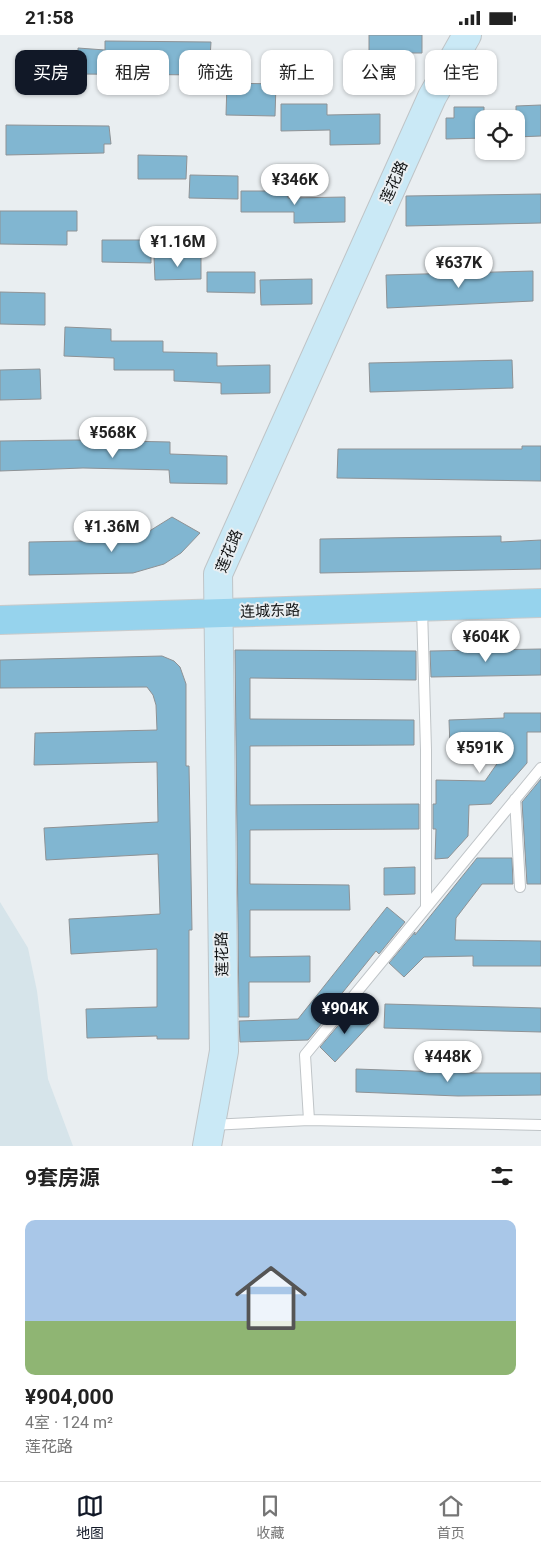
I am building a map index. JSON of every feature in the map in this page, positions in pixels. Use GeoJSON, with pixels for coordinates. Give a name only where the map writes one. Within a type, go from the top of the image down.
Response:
{"type":"FeatureCollection","features":[{"type":"Feature","properties":{"kind":"main road","name":"莲花路"},"geometry":{"type":"LineString","coordinates":[[208,1135],[224,1051],[218,575],[432,97],[467,35]]}},
{"type":"Feature","properties":{"kind":"main road","name":"连城东路"},"geometry":{"type":"LineString","coordinates":[[0,620],[541,603]]}},
{"type":"Feature","properties":{"kind":"lane"},"geometry":{"type":"LineString","coordinates":[[422,607],[426,750],[426,907]]}},
{"type":"Feature","properties":{"kind":"lane"},"geometry":{"type":"LineString","coordinates":[[309,1120],[305,1055],[541,768]]}},
{"type":"Feature","properties":{"kind":"lane"},"geometry":{"type":"LineString","coordinates":[[515,799],[520,887]]}},
{"type":"Feature","properties":{"kind":"lane"},"geometry":{"type":"LineString","coordinates":[[208,1135],[309,1120],[541,1125]]}},
{"type":"Feature","properties":{"kind":"shaded area"},"geometry":{"type":"Polygon","coordinates":[[[0,902],[28,948],[37,991],[48,1079],[73,1146],[0,1146],[0,902]]]}},
{"type":"Feature","properties":{"kind":"building"},"geometry":{"type":"Polygon","coordinates":[[[369,35],[422,35],[422,53],[415,53],[415,50],[369,50],[369,35]]]}},
{"type":"Feature","properties":{"kind":"building"},"geometry":{"type":"Polygon","coordinates":[[[105,41],[211,42],[211,50],[179,50],[179,75],[169,75],[169,50],[105,50],[105,41]]]}},
{"type":"Feature","properties":{"kind":"building"},"geometry":{"type":"Polygon","coordinates":[[[78,48],[105,50],[97,50],[97,74],[87,74],[87,50],[78,50],[78,48]]]}},
{"type":"Feature","properties":{"kind":"building"},"geometry":{"type":"Polygon","coordinates":[[[251,83],[261,84],[261,95],[276,95],[275,116],[226,115],[227,95],[251,95],[251,83]]]}},
{"type":"Feature","properties":{"kind":"building"},"geometry":{"type":"Polygon","coordinates":[[[281,104],[327,104],[327,115],[380,114],[380,144],[330,145],[330,130],[281,131],[281,104]]]}},
{"type":"Feature","properties":{"kind":"building"},"geometry":{"type":"Polygon","coordinates":[[[541,105],[541,136],[525,137],[525,110],[516,110],[516,106],[541,105]]]}},
{"type":"Feature","properties":{"kind":"building"},"geometry":{"type":"Polygon","coordinates":[[[454,107],[484,107],[484,110],[475,110],[475,138],[446,139],[446,118],[454,118],[454,107]]]}},
{"type":"Feature","properties":{"kind":"building"},"geometry":{"type":"Polygon","coordinates":[[[6,125],[109,126],[111,144],[104,144],[104,153],[6,155],[6,125]]]}},
{"type":"Feature","properties":{"kind":"building"},"geometry":{"type":"Polygon","coordinates":[[[138,155],[187,156],[186,179],[138,179],[138,155]]]}},
{"type":"Feature","properties":{"kind":"building"},"geometry":{"type":"Polygon","coordinates":[[[190,175],[238,176],[238,199],[189,198],[190,175]]]}},
{"type":"Feature","properties":{"kind":"building"},"geometry":{"type":"Polygon","coordinates":[[[241,191],[288,191],[288,198],[345,197],[345,222],[294,223],[294,212],[241,212],[241,191]]]}},
{"type":"Feature","properties":{"kind":"building"},"geometry":{"type":"Polygon","coordinates":[[[541,194],[541,223],[406,226],[406,196],[541,194]]]}},
{"type":"Feature","properties":{"kind":"building"},"geometry":{"type":"Polygon","coordinates":[[[0,211],[77,211],[77,231],[67,231],[67,245],[0,244],[0,211]]]}},
{"type":"Feature","properties":{"kind":"building"},"geometry":{"type":"Polygon","coordinates":[[[102,240],[151,240],[151,263],[102,262],[102,240]]]}},
{"type":"Feature","properties":{"kind":"building"},"geometry":{"type":"Polygon","coordinates":[[[154,257],[201,257],[201,279],[155,280],[154,257]]]}},
{"type":"Feature","properties":{"kind":"building"},"geometry":{"type":"Polygon","coordinates":[[[533,271],[533,301],[387,308],[386,275],[533,271]]]}},
{"type":"Feature","properties":{"kind":"building"},"geometry":{"type":"Polygon","coordinates":[[[207,272],[255,272],[255,293],[207,292],[207,272]]]}},
{"type":"Feature","properties":{"kind":"building"},"geometry":{"type":"Polygon","coordinates":[[[312,279],[312,304],[261,305],[260,280],[312,279]]]}},
{"type":"Feature","properties":{"kind":"building"},"geometry":{"type":"Polygon","coordinates":[[[0,292],[45,293],[45,325],[0,324],[0,292]]]}},
{"type":"Feature","properties":{"kind":"building"},"geometry":{"type":"Polygon","coordinates":[[[65,327],[111,329],[111,341],[163,341],[163,352],[217,353],[217,366],[270,365],[270,393],[221,394],[221,383],[174,381],[174,370],[114,370],[114,358],[64,356],[65,327]]]}},
{"type":"Feature","properties":{"kind":"building"},"geometry":{"type":"Polygon","coordinates":[[[512,360],[513,388],[370,392],[369,363],[512,360]]]}},
{"type":"Feature","properties":{"kind":"building"},"geometry":{"type":"Polygon","coordinates":[[[40,369],[41,399],[0,400],[0,370],[40,369]]]}},
{"type":"Feature","properties":{"kind":"building"},"geometry":{"type":"Polygon","coordinates":[[[0,441],[170,442],[170,454],[227,456],[227,484],[170,483],[169,470],[83,468],[0,471],[0,441]]]}},
{"type":"Feature","properties":{"kind":"building"},"geometry":{"type":"Polygon","coordinates":[[[522,446],[541,446],[541,481],[337,478],[338,449],[522,449],[522,446]]]}},
{"type":"Feature","properties":{"kind":"building"},"geometry":{"type":"Polygon","coordinates":[[[172,517],[200,533],[181,553],[164,564],[133,573],[29,575],[29,542],[135,540],[172,517]]]}},
{"type":"Feature","properties":{"kind":"building"},"geometry":{"type":"Polygon","coordinates":[[[501,536],[501,542],[541,540],[541,569],[320,573],[320,539],[501,536]]]}},
{"type":"Feature","properties":{"kind":"building"},"geometry":{"type":"Polygon","coordinates":[[[541,649],[541,675],[431,677],[430,651],[541,649]]]}},
{"type":"Feature","properties":{"kind":"building"},"geometry":{"type":"Polygon","coordinates":[[[235,650],[416,651],[416,680],[250,678],[250,719],[414,720],[414,745],[250,746],[250,805],[419,804],[419,829],[250,830],[250,884],[349,885],[350,910],[250,910],[250,957],[310,956],[310,982],[249,982],[249,1017],[239,1017],[235,650]]]}},
{"type":"Feature","properties":{"kind":"building"},"geometry":{"type":"Polygon","coordinates":[[[162,656],[174,661],[180,667],[186,684],[186,766],[189,766],[192,930],[189,930],[189,1039],[157,1039],[157,1036],[87,1038],[86,1009],[157,1007],[157,949],[71,954],[69,919],[160,914],[158,854],[46,860],[44,828],[158,822],[157,762],[34,765],[35,733],[157,730],[156,705],[153,695],[147,687],[0,688],[0,660],[162,656]]]}},
{"type":"Feature","properties":{"kind":"building"},"geometry":{"type":"Polygon","coordinates":[[[504,713],[541,713],[541,732],[527,732],[527,763],[491,804],[469,805],[468,836],[448,858],[435,859],[436,829],[433,829],[433,804],[436,804],[436,780],[485,781],[510,745],[450,747],[449,720],[504,718],[504,713]]]}},
{"type":"Feature","properties":{"kind":"building"},"geometry":{"type":"Polygon","coordinates":[[[541,779],[541,884],[527,884],[522,802],[541,779]]]}},
{"type":"Feature","properties":{"kind":"building"},"geometry":{"type":"Polygon","coordinates":[[[477,858],[512,858],[513,884],[482,884],[456,918],[455,940],[541,941],[541,966],[473,966],[473,956],[424,957],[404,977],[389,963],[415,932],[415,935],[477,858]]]}},
{"type":"Feature","properties":{"kind":"building"},"geometry":{"type":"Polygon","coordinates":[[[415,867],[415,894],[384,895],[384,868],[415,867]]]}},
{"type":"Feature","properties":{"kind":"building"},"geometry":{"type":"Polygon","coordinates":[[[387,907],[405,922],[379,954],[376,951],[339,997],[342,999],[308,1040],[240,1042],[239,1021],[298,1019],[387,907]]]}},
{"type":"Feature","properties":{"kind":"building"},"geometry":{"type":"Polygon","coordinates":[[[385,1004],[541,1008],[541,1032],[384,1028],[385,1004]]]}},
{"type":"Feature","properties":{"kind":"building"},"geometry":{"type":"Polygon","coordinates":[[[353,1008],[371,1023],[335,1062],[320,1047],[353,1008]]]}},
{"type":"Feature","properties":{"kind":"building"},"geometry":{"type":"Polygon","coordinates":[[[356,1069],[471,1073],[541,1073],[541,1095],[458,1096],[356,1092],[356,1069]]]}}]}
